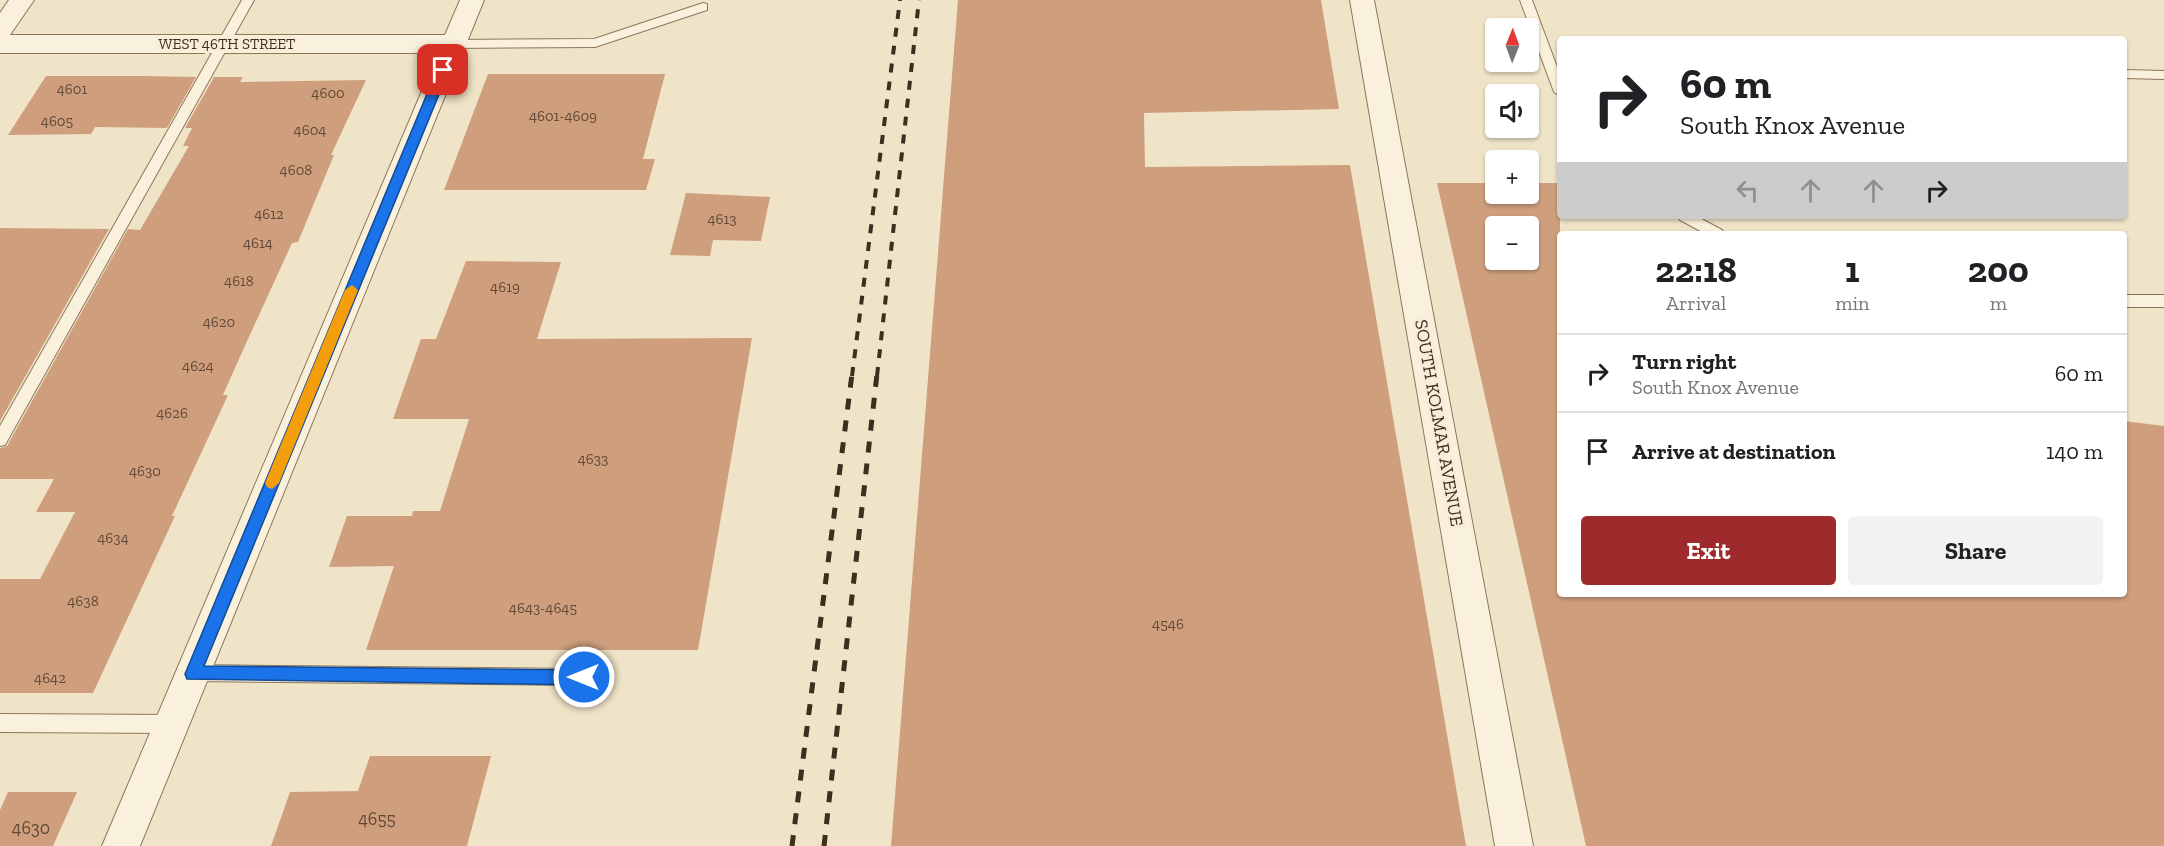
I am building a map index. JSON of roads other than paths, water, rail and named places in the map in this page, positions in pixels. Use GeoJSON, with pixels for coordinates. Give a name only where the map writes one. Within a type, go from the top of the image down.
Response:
{"type":"FeatureCollection","features":[{"type":"Feature","properties":{"kind":"street"},"geometry":{"type":"LineString","coordinates":[[0,31],[22,0]]}},
{"type":"Feature","properties":{"kind":"street"},"geometry":{"type":"LineString","coordinates":[[122,846],[472,0]]}},
{"type":"Feature","properties":{"kind":"street","name":"SOUTH KOLMAR AVENUE"},"geometry":{"type":"LineString","coordinates":[[1362,0],[1514,846]]}},
{"type":"Feature","properties":{"kind":"street","name":"WEST 46TH STREET"},"geometry":{"type":"LineString","coordinates":[[0,44],[454,44]]}},
{"type":"Feature","properties":{"kind":"lane"},"geometry":{"type":"LineString","coordinates":[[0,440],[248,0]]}},
{"type":"Feature","properties":{"kind":"lane"},"geometry":{"type":"LineString","coordinates":[[1526,0],[1557,84]]}},
{"type":"Feature","properties":{"kind":"lane"},"geometry":{"type":"LineString","coordinates":[[454,44],[595,43],[703,7]]}},
{"type":"Feature","properties":{"kind":"lane"},"geometry":{"type":"LineString","coordinates":[[2127,74],[2164,75]]}},
{"type":"Feature","properties":{"kind":"lane"},"geometry":{"type":"LineString","coordinates":[[1690,219],[1712,231]]}},
{"type":"Feature","properties":{"kind":"lane"},"geometry":{"type":"LineString","coordinates":[[2127,301],[2164,301]]}},
{"type":"Feature","properties":{"kind":"lane"},"geometry":{"type":"LineString","coordinates":[[193,674],[584,677]]}},
{"type":"Feature","properties":{"kind":"lane"},"geometry":{"type":"LineString","coordinates":[[0,723],[172,724]]}},
{"type":"Feature","properties":{"kind":"railway"},"geometry":{"type":"LineString","coordinates":[[852,376],[900,0]]}},
{"type":"Feature","properties":{"kind":"railway"},"geometry":{"type":"LineString","coordinates":[[877,376],[919,0]]}},
{"type":"Feature","properties":{"kind":"railway"},"geometry":{"type":"LineString","coordinates":[[792,846],[852,374]]}},
{"type":"Feature","properties":{"kind":"railway"},"geometry":{"type":"LineString","coordinates":[[824,846],[877,374]]}}]}
